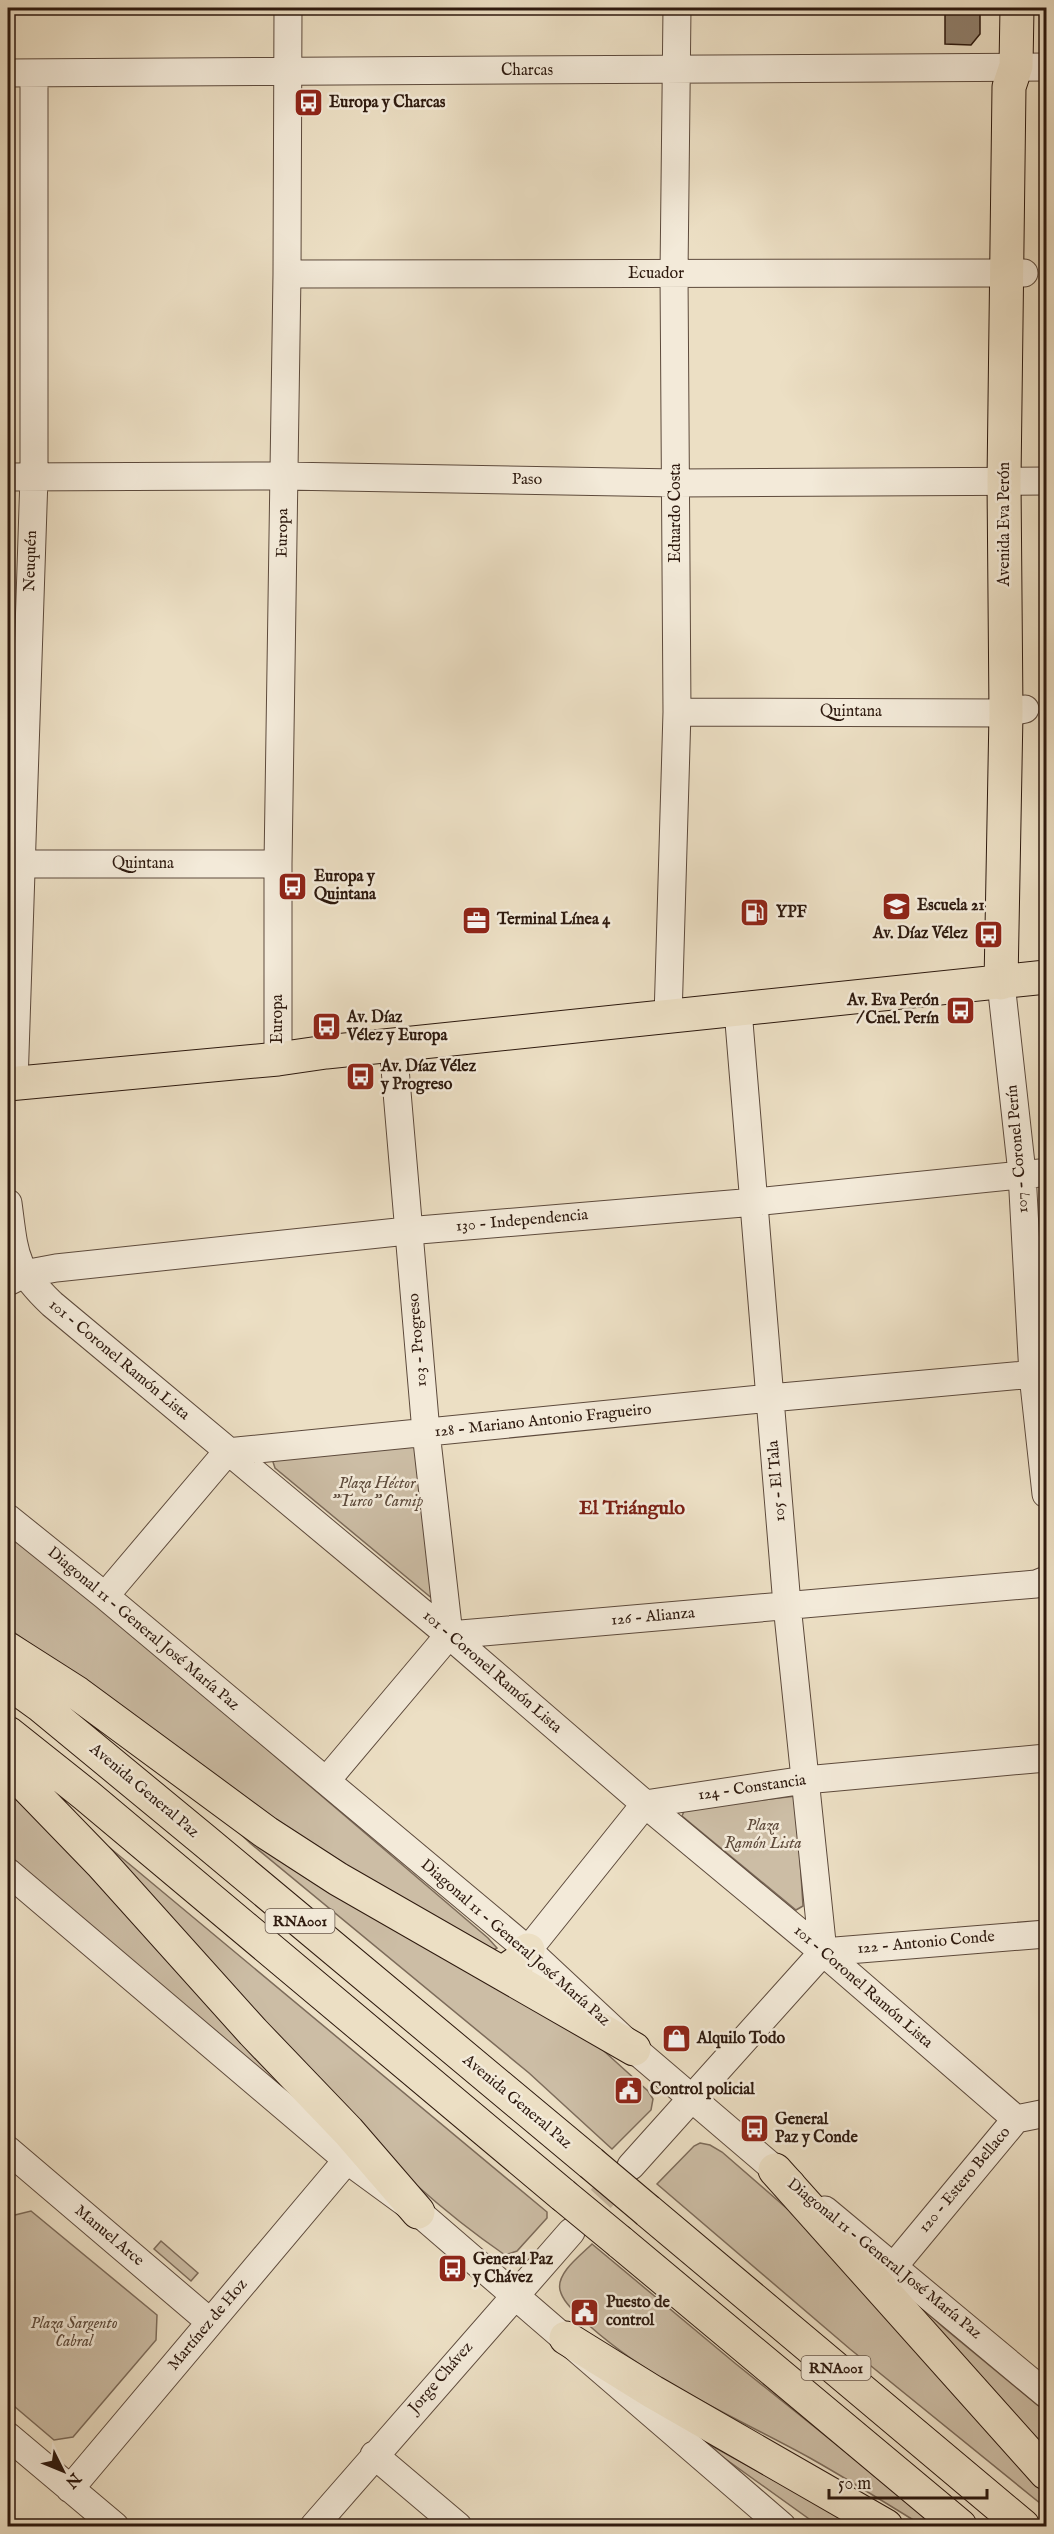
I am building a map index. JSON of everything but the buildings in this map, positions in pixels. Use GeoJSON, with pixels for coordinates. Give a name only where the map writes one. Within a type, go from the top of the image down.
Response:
{"type":"FeatureCollection","features":[{"type":"Feature","properties":{"kind":"main road","name":"Avenida Eva Perón"},"geometry":{"type":"LineString","coordinates":[[1017,8],[1031,67],[1024,88],[1016,274],[1025,481],[1016,711],[1023,980]]}},
{"type":"Feature","properties":{"kind":"main road"},"geometry":{"type":"LineString","coordinates":[[11,1084],[278,1059],[1023,980]]}},
{"type":"Feature","properties":{"kind":"main road"},"geometry":{"type":"LineString","coordinates":[[8,1648],[77,1693],[276,1838],[338,1879],[634,2049]]}},
{"type":"Feature","properties":{"kind":"main road","name":"Avenida General Paz"},"geometry":{"type":"LineString","coordinates":[[8,1682],[74,1733],[1023,2526]]}},
{"type":"Feature","properties":{"kind":"main road","name":"RNA001"},"geometry":{"type":"LineString","coordinates":[[8,1733],[86,1795],[960,2526]]}},
{"type":"Feature","properties":{"kind":"main road"},"geometry":{"type":"LineString","coordinates":[[8,1767],[101,1863],[253,2032],[348,2131],[418,2212]]}},
{"type":"Feature","properties":{"kind":"main road"},"geometry":{"type":"LineString","coordinates":[[502,1973],[518,1962],[528,1950]]}},
{"type":"Feature","properties":{"kind":"main road"},"geometry":{"type":"LineString","coordinates":[[775,2170],[880,2290],[1047,2473]]}},
{"type":"Feature","properties":{"kind":"main road"},"geometry":{"type":"LineString","coordinates":[[566,2338],[653,2392],[886,2526]]}},
{"type":"Feature","properties":{"kind":"street","name":"Europa"},"geometry":{"type":"LineString","coordinates":[[278,1059],[278,864],[287,274],[288,8]]}},
{"type":"Feature","properties":{"kind":"street","name":"Eduardo Costa"},"geometry":{"type":"LineString","coordinates":[[668,1018],[677,712],[674,274],[677,8]]}},
{"type":"Feature","properties":{"kind":"street","name":"Charcas"},"geometry":{"type":"LineString","coordinates":[[8,73],[1031,67]]}},
{"type":"Feature","properties":{"kind":"street","name":"Neuquén"},"geometry":{"type":"LineString","coordinates":[[11,1084],[21,477],[34,74]]}},
{"type":"Feature","properties":{"kind":"street","name":"Ecuador"},"geometry":{"type":"LineString","coordinates":[[287,274],[1016,274]]}},
{"type":"Feature","properties":{"kind":"street","name":"Paso"},"geometry":{"type":"LineString","coordinates":[[21,477],[284,476],[676,483],[1025,481]]}},
{"type":"Feature","properties":{"kind":"street","name":"Quintana"},"geometry":{"type":"LineString","coordinates":[[677,712],[1016,711]]}},
{"type":"Feature","properties":{"kind":"street","name":"Quintana"},"geometry":{"type":"LineString","coordinates":[[14,864],[278,864]]}},
{"type":"Feature","properties":{"kind":"street","name":"107 - Coronel Perín"},"geometry":{"type":"LineString","coordinates":[[1023,980],[1047,1494]]}},
{"type":"Feature","properties":{"kind":"street","name":"105 - El Tala"},"geometry":{"type":"LineString","coordinates":[[738,1010],[787,1605],[823,1952]]}},
{"type":"Feature","properties":{"kind":"street","name":"103 - Progreso"},"geometry":{"type":"LineString","coordinates":[[393,1045],[407,1231],[426,1432],[449,1635]]}},
{"type":"Feature","properties":{"kind":"street","name":"107 - Coronel Perín"},"geometry":{"type":"LineString","coordinates":[[1031,1173],[1044,1223],[1047,1280]]}},
{"type":"Feature","properties":{"kind":"street","name":"130 - Independencia"},"geometry":{"type":"LineString","coordinates":[[16,1279],[56,1268],[407,1231],[755,1202],[1031,1173]]}},
{"type":"Feature","properties":{"kind":"street","name":"101 - Coronel Ramón Lista"},"geometry":{"type":"LineString","coordinates":[[8,1203],[16,1279],[52,1304],[449,1635],[1016,2119]]}},
{"type":"Feature","properties":{"kind":"street","name":"128 - Mariano Antonio Fragueiro"},"geometry":{"type":"LineString","coordinates":[[227,1452],[770,1398],[1040,1374]]}},
{"type":"Feature","properties":{"kind":"street"},"geometry":{"type":"LineString","coordinates":[[105,1596],[227,1452]]}},
{"type":"Feature","properties":{"kind":"street","name":"Diagonal 11 - General José María Paz"},"geometry":{"type":"LineString","coordinates":[[8,1518],[105,1596],[528,1950],[634,2049],[775,2170],[1047,2394]]}},
{"type":"Feature","properties":{"kind":"street","name":"126 - Alianza"},"geometry":{"type":"LineString","coordinates":[[449,1635],[1036,1584],[1047,1580]]}},
{"type":"Feature","properties":{"kind":"street"},"geometry":{"type":"LineString","coordinates":[[326,1781],[449,1635]]}},
{"type":"Feature","properties":{"kind":"street","name":"124 - Constancia"},"geometry":{"type":"LineString","coordinates":[[645,1804],[805,1780],[1047,1758]]}},
{"type":"Feature","properties":{"kind":"street"},"geometry":{"type":"LineString","coordinates":[[528,1950],[645,1804]]}},
{"type":"Feature","properties":{"kind":"street"},"geometry":{"type":"LineString","coordinates":[[8,1872],[347,2160],[418,2212],[782,2526]]}},
{"type":"Feature","properties":{"kind":"street","name":"122 - Antonio Conde"},"geometry":{"type":"LineString","coordinates":[[823,1952],[1047,1934]]}},
{"type":"Feature","properties":{"kind":"street"},"geometry":{"type":"LineString","coordinates":[[631,2166],[823,1952]]}},
{"type":"Feature","properties":{"kind":"street","name":"120 - Estero Bellaco"},"geometry":{"type":"LineString","coordinates":[[894,2266],[1016,2119],[1047,2113]]}},
{"type":"Feature","properties":{"kind":"street","name":"Manuel Arce"},"geometry":{"type":"LineString","coordinates":[[10,2158],[210,2322]]}},
{"type":"Feature","properties":{"kind":"street","name":"Martínez de Hoz"},"geometry":{"type":"LineString","coordinates":[[70,2489],[347,2160]]}},
{"type":"Feature","properties":{"kind":"street","name":"Jorge Chávez"},"geometry":{"type":"LineString","coordinates":[[314,2526],[571,2232]]}},
{"type":"Feature","properties":{"kind":"street"},"geometry":{"type":"LineString","coordinates":[[8,2436],[115,2526]]}},
{"type":"Feature","properties":{"kind":"street"},"geometry":{"type":"LineString","coordinates":[[374,2456],[458,2526]]}},
{"type":"Feature","properties":{"kind":"green space","name":"Plaza Héctor \"Turco\" Carnip"},"geometry":{"type":"Polygon","coordinates":[[[416,1441],[434,1600],[275,1468],[273,1462],[278,1456],[416,1441]]]}},
{"type":"Feature","properties":{"kind":"green space"},"geometry":{"type":"Polygon","coordinates":[[[8,1528],[497,1948],[490,1952],[362,1881],[8,1628],[8,1528]]]}},
{"type":"Feature","properties":{"kind":"green space"},"geometry":{"type":"Polygon","coordinates":[[[8,1782],[303,2105],[8,1856],[8,1782]]]}},
{"type":"Feature","properties":{"kind":"green space","name":"Plaza Ramón Lista"},"geometry":{"type":"Polygon","coordinates":[[[796,1796],[803,1906],[796,1910],[682,1816],[685,1809],[796,1796]]]}},
{"type":"Feature","properties":{"kind":"green space"},"geometry":{"type":"Polygon","coordinates":[[[231,1825],[594,2042],[648,2091],[653,2099],[651,2110],[612,2149],[529,2073],[231,1825]]]}},
{"type":"Feature","properties":{"kind":"green space"},"geometry":{"type":"Polygon","coordinates":[[[86,1828],[547,2212],[547,2218],[517,2251],[505,2255],[414,2183],[86,1828]]]}},
{"type":"Feature","properties":{"kind":"green space"},"geometry":{"type":"Polygon","coordinates":[[[700,2143],[710,2145],[722,2152],[815,2233],[1046,2482],[1046,2508],[850,2349],[657,2184],[694,2146],[700,2143]]]}},
{"type":"Feature","properties":{"kind":"green space","name":"Plaza Sargento Cabral"},"geometry":{"type":"Polygon","coordinates":[[[31,2211],[157,2315],[156,2340],[73,2437],[54,2440],[8,2401],[8,2220],[11,2216],[31,2211]]]}},
{"type":"Feature","properties":{"kind":"green space"},"geometry":{"type":"Polygon","coordinates":[[[161,2241],[198,2273],[191,2281],[154,2249],[161,2241]]]}},
{"type":"Feature","properties":{"kind":"green space"},"geometry":{"type":"Polygon","coordinates":[[[592,2244],[736,2364],[938,2526],[923,2526],[810,2458],[663,2379],[608,2341],[572,2309],[560,2290],[565,2271],[592,2244]]]}},
{"type":"Feature","properties":{"kind":"green space"},"geometry":{"type":"Polygon","coordinates":[[[901,2289],[944,2328],[1046,2412],[1046,2456],[901,2289]]]}},
{"type":"Feature","properties":{"kind":"green space"},"geometry":{"type":"Polygon","coordinates":[[[692,2435],[857,2526],[819,2526],[692,2435]]]}},
{"type":"Feature","properties":{"kind":"tunnel"},"geometry":{"type":"LineString","coordinates":[[573,2229],[628,2169]]}},
{"type":"Feature","properties":{"kind":"place","name":"Europa y Charcas"},"geometry":{"type":"Point","coordinates":[308,103]}},
{"type":"Feature","properties":{"kind":"place","name":"Europa y Quintana"},"geometry":{"type":"Point","coordinates":[293,886]}},
{"type":"Feature","properties":{"kind":"place","name":"Escuela 21"},"geometry":{"type":"Point","coordinates":[896,906]}},
{"type":"Feature","properties":{"kind":"place","name":"YPF"},"geometry":{"type":"Point","coordinates":[755,913]}},
{"type":"Feature","properties":{"kind":"place","name":"Terminal Línea 4"},"geometry":{"type":"Point","coordinates":[476,920]}},
{"type":"Feature","properties":{"kind":"place","name":"Av. Díaz Vélez"},"geometry":{"type":"Point","coordinates":[989,934]}},
{"type":"Feature","properties":{"kind":"place","name":"Av. Eva Perón / Cnel. Perín"},"geometry":{"type":"Point","coordinates":[960,1010]}},
{"type":"Feature","properties":{"kind":"place","name":"Av. Díaz Vélez y Europa"},"geometry":{"type":"Point","coordinates":[326,1027]}},
{"type":"Feature","properties":{"kind":"place","name":"Av. Díaz Vélez y Progreso"},"geometry":{"type":"Point","coordinates":[360,1076]}},
{"type":"Feature","properties":{"kind":"place","name":"Alquilo Todo"},"geometry":{"type":"Point","coordinates":[676,2039]}},
{"type":"Feature","properties":{"kind":"place","name":"Control policial"},"geometry":{"type":"Point","coordinates":[629,2090]}},
{"type":"Feature","properties":{"kind":"place","name":"General Paz y Conde"},"geometry":{"type":"Point","coordinates":[754,2129]}},
{"type":"Feature","properties":{"kind":"place","name":"General Paz y Chávez"},"geometry":{"type":"Point","coordinates":[452,2269]}},
{"type":"Feature","properties":{"kind":"place","name":"Puesto de control"},"geometry":{"type":"Point","coordinates":[585,2312]}},
{"type":"Feature","properties":{"kind":"district","name":"El Triángulo"},"geometry":{"type":"Point","coordinates":[632,1508]}}]}
